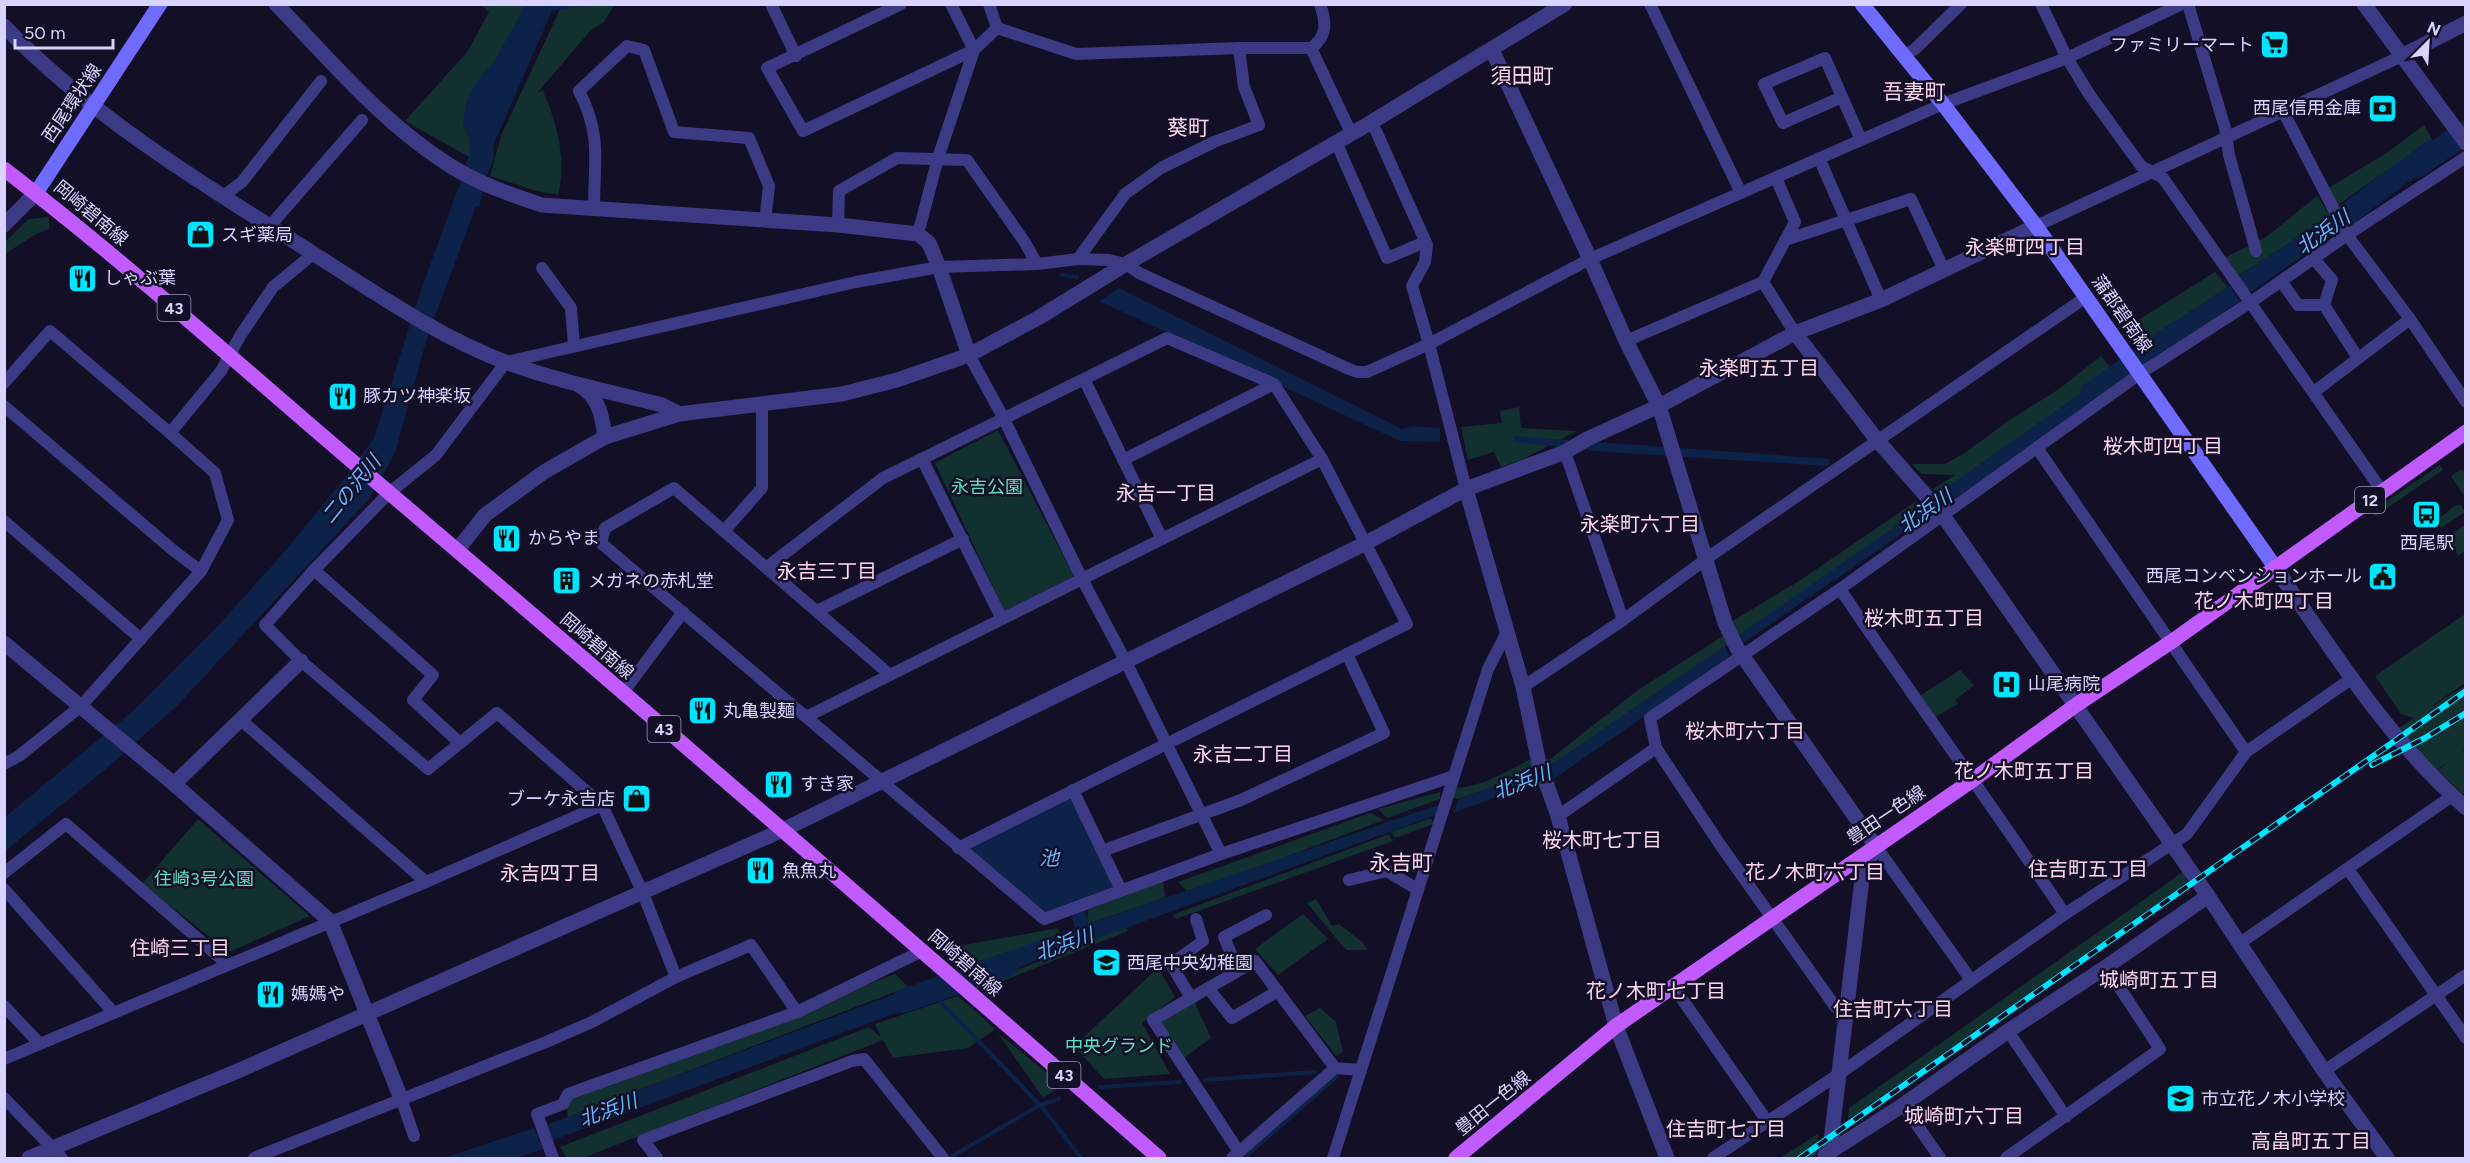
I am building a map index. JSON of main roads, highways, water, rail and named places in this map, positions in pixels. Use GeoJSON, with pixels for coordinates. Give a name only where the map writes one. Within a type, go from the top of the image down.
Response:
{"type":"FeatureCollection","features":[{"type":"Feature","properties":{"kind":"main road","name":"西尾環状線"},"geometry":{"type":"LineString","coordinates":[[36,193],[160,4]]}},
{"type":"Feature","properties":{"kind":"main road","name":"蒲郡碧南線"},"geometry":{"type":"LineString","coordinates":[[1862,4],[1943,104],[2036,226],[2275,567]]}},
{"type":"Feature","properties":{"kind":"main road","name":"岡崎碧南線"},"geometry":{"type":"LineString","coordinates":[[4,169],[36,193],[230,355],[340,452],[458,549],[622,694],[783,830],[1159,1158]]}},
{"type":"Feature","properties":{"kind":"main road","name":"豊田一色線"},"geometry":{"type":"LineString","coordinates":[[1456,1158],[1616,1026],[1875,845],[1974,779],[2466,432]]}},
{"type":"Feature","properties":{"kind":"water","name":"二の沢川"},"geometry":{"type":"Polygon","coordinates":[[[534,5],[587,5],[552,11],[492,148],[479,207],[476,206],[427,338],[395,453],[369,499],[178,705],[107,768],[5,851],[5,817],[134,710],[215,629],[280,557],[341,483],[374,438],[420,293],[456,194],[490,111],[471,152],[469,113],[511,46],[505,74],[534,5]]]}},
{"type":"Feature","properties":{"kind":"water","name":"北浜川"},"geometry":{"type":"Polygon","coordinates":[[[2431,138],[2447,153],[2350,226],[2338,207],[2431,138]]]}},
{"type":"Feature","properties":{"kind":"water","name":"北浜川"},"geometry":{"type":"Polygon","coordinates":[[[2331,216],[2338,231],[2248,294],[2235,278],[2331,216]]]}},
{"type":"Feature","properties":{"kind":"water"},"geometry":{"type":"Polygon","coordinates":[[[2230,286],[2240,301],[2153,359],[2143,342],[2230,286]]]}},
{"type":"Feature","properties":{"kind":"water"},"geometry":{"type":"Polygon","coordinates":[[[1119,288],[1402,429],[1412,426],[1440,428],[1440,442],[1400,441],[1099,301],[1119,288]]]}},
{"type":"Feature","properties":{"kind":"water","name":"北浜川"},"geometry":{"type":"Polygon","coordinates":[[[2113,371],[2122,383],[1945,506],[1936,495],[2113,371]]]}},
{"type":"Feature","properties":{"kind":"water"},"geometry":{"type":"Polygon","coordinates":[[[1514,436],[1830,459],[1828,466],[1607,452],[1515,442],[1514,436]]]}},
{"type":"Feature","properties":{"kind":"water","name":"北浜川"},"geometry":{"type":"Polygon","coordinates":[[[1924,507],[1929,515],[1743,643],[1740,634],[1924,507]]]}},
{"type":"Feature","properties":{"kind":"water","name":"北浜川"},"geometry":{"type":"Polygon","coordinates":[[[1725,646],[1729,657],[1554,779],[1548,767],[1725,646]]]}},
{"type":"Feature","properties":{"kind":"water","name":"北浜川"},"geometry":{"type":"Polygon","coordinates":[[[1536,771],[1541,781],[1453,813],[1459,799],[1536,771]]]}},
{"type":"Feature","properties":{"kind":"water","name":"池"},"geometry":{"type":"Polygon","coordinates":[[[1069,795],[1115,887],[1083,900],[1088,924],[1441,804],[1436,815],[983,980],[965,966],[1075,928],[1069,906],[1044,916],[963,848],[1069,795]]]}},
{"type":"Feature","properties":{"kind":"water","name":"北浜川"},"geometry":{"type":"Polygon","coordinates":[[[924,983],[942,996],[553,1140],[546,1125],[924,983]]]}},
{"type":"Feature","properties":{"kind":"water","name":"北浜川"},"geometry":{"type":"Polygon","coordinates":[[[534,1128],[543,1149],[517,1158],[444,1158],[534,1128]]]}},
{"type":"Feature","properties":{"kind":"waterway","name":"二の沢川"},"geometry":{"type":"LineString","coordinates":[[478,166],[482,156],[481,135],[475,123],[477,108],[487,88],[503,70],[540,4]]}},
{"type":"Feature","properties":{"kind":"waterway","name":"北浜川"},"geometry":{"type":"LineString","coordinates":[[2416,166],[2466,132]]}},
{"type":"Feature","properties":{"kind":"waterway"},"geometry":{"type":"LineString","coordinates":[[1061,275],[1077,277]]}},
{"type":"Feature","properties":{"kind":"waterway","name":"北浜川"},"geometry":{"type":"LineString","coordinates":[[2092,394],[2176,334]]}},
{"type":"Feature","properties":{"kind":"waterway","name":"北浜川"},"geometry":{"type":"LineString","coordinates":[[903,1001],[1007,965]]}},
{"type":"Feature","properties":{"kind":"waterway"},"geometry":{"type":"LineString","coordinates":[[933,994],[1043,1108],[1081,1158]]}},
{"type":"Feature","properties":{"kind":"waterway"},"geometry":{"type":"LineString","coordinates":[[1205,1080],[1315,1072]]}},
{"type":"Feature","properties":{"kind":"waterway"},"geometry":{"type":"LineString","coordinates":[[1244,1158],[1337,1076]]}},
{"type":"Feature","properties":{"kind":"waterway"},"geometry":{"type":"LineString","coordinates":[[1100,1087],[1180,1082]]}},
{"type":"Feature","properties":{"kind":"waterway"},"geometry":{"type":"LineString","coordinates":[[949,1158],[1040,1105],[1059,1099]]}},
{"type":"Feature","properties":{"kind":"railway"},"geometry":{"type":"LineString","coordinates":[[1800,1158],[2466,691]]}},
{"type":"Feature","properties":{"kind":"railway"},"geometry":{"type":"LineString","coordinates":[[2372,765],[2425,738],[2466,713]]}},
{"type":"Feature","properties":{"kind":"place","name":"ファミリーマート"},"geometry":{"type":"Point","coordinates":[2275,45]}},
{"type":"Feature","properties":{"kind":"place","name":"西尾信用金庫"},"geometry":{"type":"Point","coordinates":[2382,108]}},
{"type":"Feature","properties":{"kind":"place","name":"スギ薬局"},"geometry":{"type":"Point","coordinates":[200,235]}},
{"type":"Feature","properties":{"kind":"place","name":"しゃぶ葉"},"geometry":{"type":"Point","coordinates":[83,278]}},
{"type":"Feature","properties":{"kind":"place","name":"豚カツ神楽坂"},"geometry":{"type":"Point","coordinates":[342,396]}},
{"type":"Feature","properties":{"kind":"place","name":"西尾駅"},"geometry":{"type":"Point","coordinates":[2427,514]}},
{"type":"Feature","properties":{"kind":"place","name":"からやま"},"geometry":{"type":"Point","coordinates":[507,538]}},
{"type":"Feature","properties":{"kind":"place","name":"西尾コンベンションホール"},"geometry":{"type":"Point","coordinates":[2383,576]}},
{"type":"Feature","properties":{"kind":"place","name":"メガネの赤札堂"},"geometry":{"type":"Point","coordinates":[567,581]}},
{"type":"Feature","properties":{"kind":"place","name":"山尾病院"},"geometry":{"type":"Point","coordinates":[2007,684]}},
{"type":"Feature","properties":{"kind":"place","name":"丸亀製麺"},"geometry":{"type":"Point","coordinates":[702,711]}},
{"type":"Feature","properties":{"kind":"place","name":"すき家"},"geometry":{"type":"Point","coordinates":[779,784]}},
{"type":"Feature","properties":{"kind":"place","name":"ブーケ永吉店"},"geometry":{"type":"Point","coordinates":[636,799]}},
{"type":"Feature","properties":{"kind":"place","name":"魚魚丸"},"geometry":{"type":"Point","coordinates":[761,871]}},
{"type":"Feature","properties":{"kind":"place","name":"西尾中央幼稚園"},"geometry":{"type":"Point","coordinates":[1106,963]}},
{"type":"Feature","properties":{"kind":"place","name":"媽媽や"},"geometry":{"type":"Point","coordinates":[270,994]}},
{"type":"Feature","properties":{"kind":"place","name":"市立花ノ木小学校"},"geometry":{"type":"Point","coordinates":[2180,1099]}},
{"type":"Feature","properties":{"kind":"district","name":"須田町"},"geometry":{"type":"Point","coordinates":[1522,76]}},
{"type":"Feature","properties":{"kind":"district","name":"吾妻町"},"geometry":{"type":"Point","coordinates":[1914,92]}},
{"type":"Feature","properties":{"kind":"district","name":"葵町"},"geometry":{"type":"Point","coordinates":[1188,128]}},
{"type":"Feature","properties":{"kind":"district","name":"永楽町四丁目"},"geometry":{"type":"Point","coordinates":[2025,247]}},
{"type":"Feature","properties":{"kind":"district","name":"永楽町五丁目"},"geometry":{"type":"Point","coordinates":[1759,368]}},
{"type":"Feature","properties":{"kind":"district","name":"桜木町四丁目"},"geometry":{"type":"Point","coordinates":[2163,446]}},
{"type":"Feature","properties":{"kind":"district","name":"永吉一丁目"},"geometry":{"type":"Point","coordinates":[1166,493]}},
{"type":"Feature","properties":{"kind":"district","name":"永楽町六丁目"},"geometry":{"type":"Point","coordinates":[1640,524]}},
{"type":"Feature","properties":{"kind":"district","name":"永吉三丁目"},"geometry":{"type":"Point","coordinates":[827,571]}},
{"type":"Feature","properties":{"kind":"district","name":"花ノ木町四丁目"},"geometry":{"type":"Point","coordinates":[2264,601]}},
{"type":"Feature","properties":{"kind":"district","name":"桜木町五丁目"},"geometry":{"type":"Point","coordinates":[1924,618]}},
{"type":"Feature","properties":{"kind":"district","name":"桜木町六丁目"},"geometry":{"type":"Point","coordinates":[1745,731]}},
{"type":"Feature","properties":{"kind":"district","name":"永吉二丁目"},"geometry":{"type":"Point","coordinates":[1243,754]}},
{"type":"Feature","properties":{"kind":"district","name":"花ノ木町五丁目"},"geometry":{"type":"Point","coordinates":[2024,771]}},
{"type":"Feature","properties":{"kind":"district","name":"桜木町七丁目"},"geometry":{"type":"Point","coordinates":[1602,840]}},
{"type":"Feature","properties":{"kind":"district","name":"永吉町"},"geometry":{"type":"Point","coordinates":[1401,863]}},
{"type":"Feature","properties":{"kind":"district","name":"住吉町五丁目"},"geometry":{"type":"Point","coordinates":[2088,869]}},
{"type":"Feature","properties":{"kind":"district","name":"花ノ木町六丁目"},"geometry":{"type":"Point","coordinates":[1815,872]}},
{"type":"Feature","properties":{"kind":"district","name":"永吉四丁目"},"geometry":{"type":"Point","coordinates":[550,873]}},
{"type":"Feature","properties":{"kind":"district","name":"住崎三丁目"},"geometry":{"type":"Point","coordinates":[180,948]}},
{"type":"Feature","properties":{"kind":"district","name":"城崎町五丁目"},"geometry":{"type":"Point","coordinates":[2159,980]}},
{"type":"Feature","properties":{"kind":"district","name":"花ノ木町七丁目"},"geometry":{"type":"Point","coordinates":[1656,991]}},
{"type":"Feature","properties":{"kind":"district","name":"住吉町六丁目"},"geometry":{"type":"Point","coordinates":[1893,1009]}},
{"type":"Feature","properties":{"kind":"district","name":"城崎町六丁目"},"geometry":{"type":"Point","coordinates":[1964,1116]}},
{"type":"Feature","properties":{"kind":"district","name":"住吉町七丁目"},"geometry":{"type":"Point","coordinates":[1726,1129]}},
{"type":"Feature","properties":{"kind":"district","name":"高畠町五丁目"},"geometry":{"type":"Point","coordinates":[2311,1141]}},
{"type":"Feature","properties":{"kind":"park label","name":"永吉公園"},"geometry":{"type":"Point","coordinates":[987,487]}},
{"type":"Feature","properties":{"kind":"park label","name":"住崎3号公園"},"geometry":{"type":"Point","coordinates":[204,879]}},
{"type":"Feature","properties":{"kind":"park label","name":"中央グランド"},"geometry":{"type":"Point","coordinates":[1119,1046]}}]}
